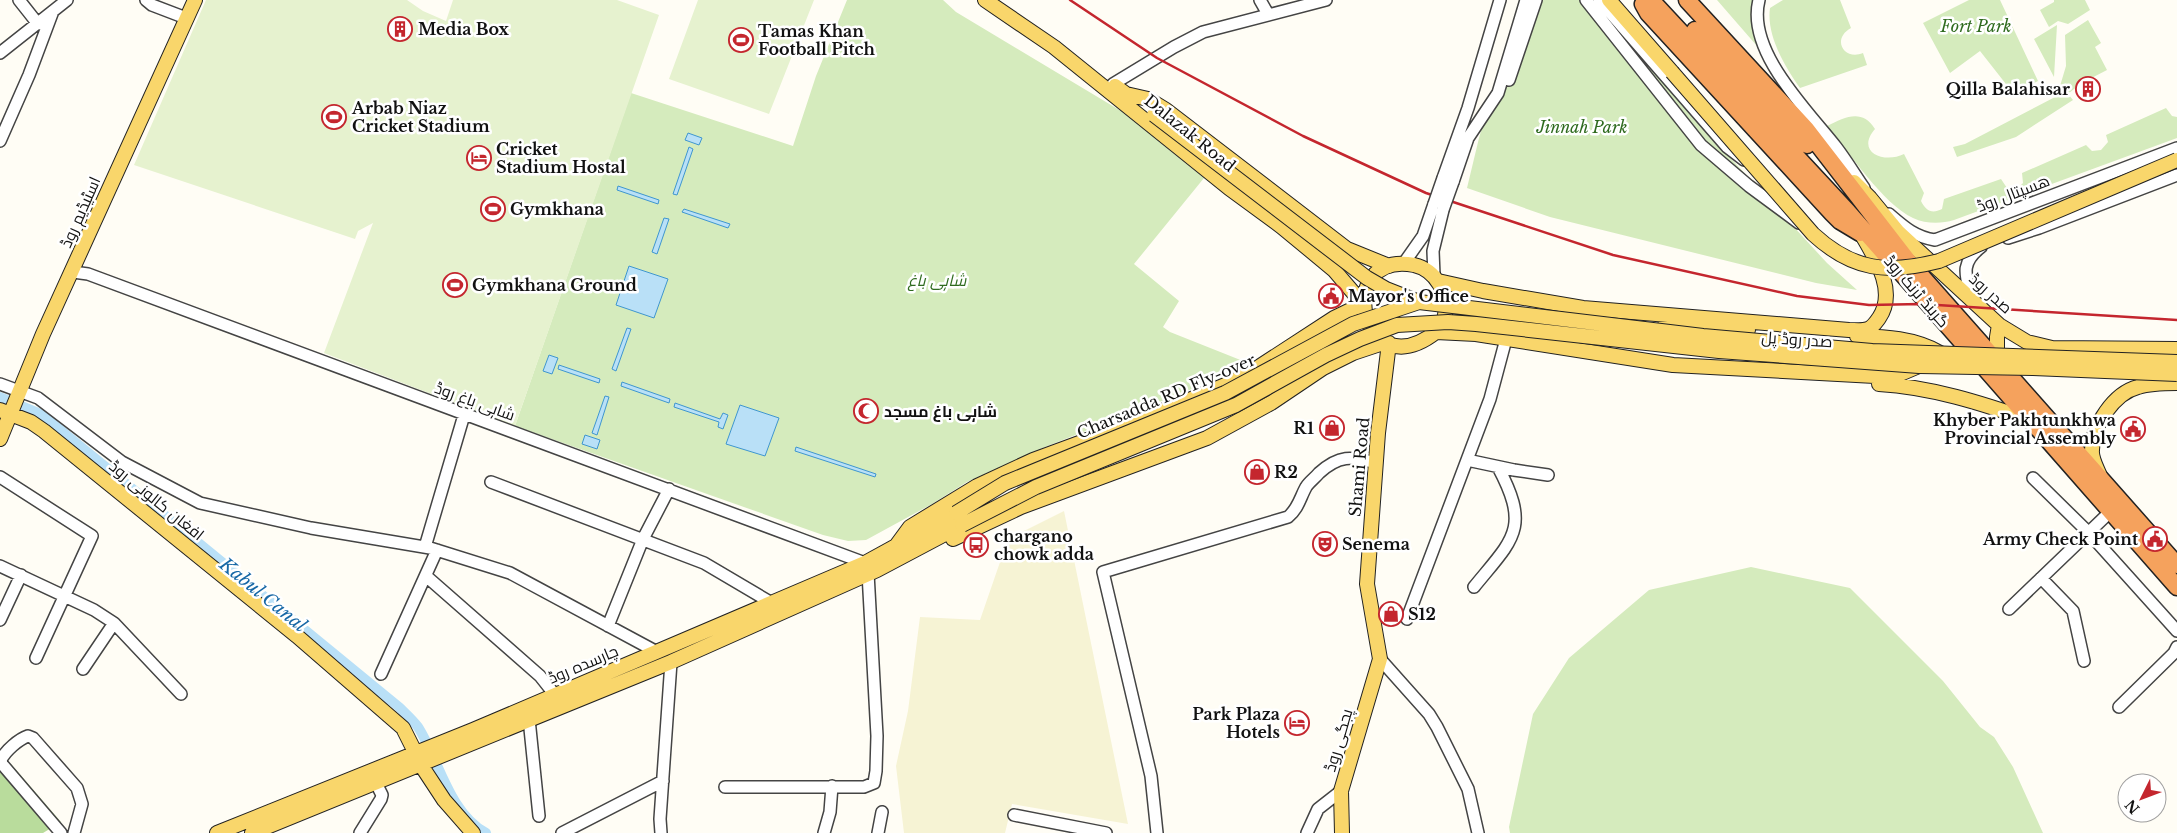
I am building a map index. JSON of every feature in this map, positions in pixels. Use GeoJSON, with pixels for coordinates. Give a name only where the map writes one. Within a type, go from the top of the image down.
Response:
{"type":"FeatureCollection","features":[{"type":"Feature","properties":{"kind":"highway"},"geometry":{"type":"LineString","coordinates":[[1646,0],[1643,4],[1648,13],[1819,199],[1840,221],[1855,222]]}},
{"type":"Feature","properties":{"kind":"highway","name":"گرینڈ ٹرنک روڈ"},"geometry":{"type":"LineString","coordinates":[[1651,0],[1855,222],[2177,587]]}},
{"type":"Feature","properties":{"kind":"highway"},"geometry":{"type":"LineString","coordinates":[[1666,0],[1802,142],[1830,158]]}},
{"type":"Feature","properties":{"kind":"highway","name":"گرینڈ ٹرنک روڈ"},"geometry":{"type":"LineString","coordinates":[[1687,0],[1806,129],[1908,261],[2177,565]]}},
{"type":"Feature","properties":{"kind":"main road","name":"اسٹیڈیم روڈ"},"geometry":{"type":"LineString","coordinates":[[0,439],[7,412],[20,392],[43,334],[73,272],[195,0]]}},
{"type":"Feature","properties":{"kind":"main road","name":"Dalazak Road"},"geometry":{"type":"LineString","coordinates":[[985,0],[1054,47],[1229,188],[1282,227],[1334,270],[1363,304]]}},
{"type":"Feature","properties":{"kind":"main road","name":"Dalazak Road"},"geometry":{"type":"LineString","coordinates":[[998,0],[1126,94],[1148,99],[1158,105],[1347,249],[1389,266]]}},
{"type":"Feature","properties":{"kind":"main road"},"geometry":{"type":"LineString","coordinates":[[1609,0],[1750,163],[1825,245],[1853,261],[1869,266],[1905,269],[1939,261],[2177,160]]}},
{"type":"Feature","properties":{"kind":"main road"},"geometry":{"type":"LineString","coordinates":[[1126,94],[1367,278],[1386,289],[1419,302]]}},
{"type":"Feature","properties":{"kind":"main road","name":"صدر روڈ"},"geometry":{"type":"LineString","coordinates":[[1830,158],[1870,198],[1898,232],[1999,325],[2027,342],[2052,348],[2177,349]]}},
{"type":"Feature","properties":{"kind":"main road"},"geometry":{"type":"LineString","coordinates":[[1583,308],[1866,330],[1871,328],[1884,310],[1886,297],[1883,279],[1874,256],[1855,222]]}},
{"type":"Feature","properties":{"kind":"main road"},"geometry":{"type":"LineString","coordinates":[[1387,343],[1373,332],[1366,319],[1363,304],[1366,288],[1376,275],[1389,266],[1404,263],[1420,266],[1436,278],[1483,291],[1583,308],[1629,320],[1674,326],[1907,340],[1927,346],[1940,353]]}},
{"type":"Feature","properties":{"kind":"main road"},"geometry":{"type":"LineString","coordinates":[[900,551],[940,545],[1021,507],[1207,438],[1270,403],[1324,368],[1353,353],[1387,343],[1406,346],[1422,342],[1436,332],[1445,316],[1445,298],[1436,278]]}},
{"type":"Feature","properties":{"kind":"main road"},"geometry":{"type":"LineString","coordinates":[[1526,342],[1522,331],[1523,318],[1529,307],[1539,300]]}},
{"type":"Feature","properties":{"kind":"main road","name":"صدر روڈ پل"},"geometry":{"type":"LineString","coordinates":[[1419,302],[1703,336],[1872,351],[2177,362]]}},
{"type":"Feature","properties":{"kind":"main road","name":"Charsadda RD Fly-over"},"geometry":{"type":"LineString","coordinates":[[959,519],[1005,483],[1225,393],[1353,324],[1419,302]]}},
{"type":"Feature","properties":{"kind":"main road"},"geometry":{"type":"LineString","coordinates":[[900,551],[910,527],[977,486],[1033,460],[1136,422],[1223,386],[1248,374],[1334,318],[1363,304]]}},
{"type":"Feature","properties":{"kind":"main road","name":"صدر روڈ پل"},"geometry":{"type":"LineString","coordinates":[[1415,324],[1448,322],[1476,324],[1719,351],[1919,366],[2033,368],[2177,374]]}},
{"type":"Feature","properties":{"kind":"main road","name":"Charsadda RD Fly-over"},"geometry":{"type":"LineString","coordinates":[[959,519],[1236,405],[1326,354],[1360,339],[1397,325],[1415,324]]}},
{"type":"Feature","properties":{"kind":"main road"},"geometry":{"type":"LineString","coordinates":[[1997,361],[1996,343],[1999,325]]}},
{"type":"Feature","properties":{"kind":"main road"},"geometry":{"type":"LineString","coordinates":[[1436,332],[1476,334],[1568,350],[1673,365],[1893,377],[1919,366]]}},
{"type":"Feature","properties":{"kind":"main road","name":"Shami Road"},"geometry":{"type":"LineString","coordinates":[[1380,659],[1367,584],[1387,343]]}},
{"type":"Feature","properties":{"kind":"main road"},"geometry":{"type":"LineString","coordinates":[[1568,350],[1614,365],[1909,386],[1976,401],[2030,420]]}},
{"type":"Feature","properties":{"kind":"main road"},"geometry":{"type":"LineString","coordinates":[[2101,478],[2091,451],[2094,435],[2106,411],[2124,395],[2137,387],[2177,383]]}},
{"type":"Feature","properties":{"kind":"main road","name":"افغان کالونی روڈ"},"geometry":{"type":"LineString","coordinates":[[7,412],[31,422],[44,430],[297,636],[403,728],[427,755],[444,800],[473,833]]}},
{"type":"Feature","properties":{"kind":"main road","name":"چارسدہ روڈ"},"geometry":{"type":"LineString","coordinates":[[217,833],[427,755],[529,720],[671,662],[870,569],[959,519]]}},
{"type":"Feature","properties":{"kind":"main road","name":"چارسدہ روڈ"},"geometry":{"type":"LineString","coordinates":[[252,833],[280,828],[427,755],[555,695],[770,602],[870,569]]}},
{"type":"Feature","properties":{"kind":"main road","name":"پجگی روڈ"},"geometry":{"type":"LineString","coordinates":[[1342,833],[1342,791],[1380,659]]}},
{"type":"Feature","properties":{"kind":"street"},"geometry":{"type":"LineString","coordinates":[[19,0],[38,24]]}},
{"type":"Feature","properties":{"kind":"street"},"geometry":{"type":"LineString","coordinates":[[0,53],[67,0]]}},
{"type":"Feature","properties":{"kind":"street"},"geometry":{"type":"LineString","coordinates":[[146,0],[152,5],[186,18]]}},
{"type":"Feature","properties":{"kind":"street"},"geometry":{"type":"LineString","coordinates":[[1260,0],[1268,14]]}},
{"type":"Feature","properties":{"kind":"street"},"geometry":{"type":"LineString","coordinates":[[1113,84],[1174,47],[1203,32],[1326,0]]}},
{"type":"Feature","properties":{"kind":"street"},"geometry":{"type":"LineString","coordinates":[[1404,263],[1423,236],[1438,207],[1448,180],[1500,0]]}},
{"type":"Feature","properties":{"kind":"street"},"geometry":{"type":"LineString","coordinates":[[1448,180],[1468,138],[1493,101],[1505,73],[1526,0]]}},
{"type":"Feature","properties":{"kind":"street"},"geometry":{"type":"LineString","coordinates":[[1493,101],[1504,92],[1515,66],[1536,0]]}},
{"type":"Feature","properties":{"kind":"street"},"geometry":{"type":"LineString","coordinates":[[1586,0],[1675,114],[1714,158],[1794,220],[1834,246],[1856,256],[1874,256]]}},
{"type":"Feature","properties":{"kind":"street"},"geometry":{"type":"LineString","coordinates":[[1600,0],[1727,147],[1750,163]]}},
{"type":"Feature","properties":{"kind":"street","name":"ھسپتال روڈ"},"geometry":{"type":"LineString","coordinates":[[1759,0],[1756,13],[1764,43],[1779,75],[1838,149],[1870,198],[1911,233],[1922,238],[1935,240],[2177,148]]}},
{"type":"Feature","properties":{"kind":"street"},"geometry":{"type":"LineString","coordinates":[[0,141],[29,75],[53,11]]}},
{"type":"Feature","properties":{"kind":"street"},"geometry":{"type":"LineString","coordinates":[[1972,300],[1965,274],[1969,256],[1981,246],[2039,228],[2177,175]]}},
{"type":"Feature","properties":{"kind":"street"},"geometry":{"type":"LineString","coordinates":[[1436,278],[1433,251],[1438,207]]}},
{"type":"Feature","properties":{"kind":"street","name":"شاہی باغ روڈ"},"geometry":{"type":"LineString","coordinates":[[73,272],[88,274],[464,415],[669,489],[870,569]]}},
{"type":"Feature","properties":{"kind":"street"},"geometry":{"type":"LineString","coordinates":[[1407,619],[1490,399],[1506,339]]}},
{"type":"Feature","properties":{"kind":"street"},"geometry":{"type":"LineString","coordinates":[[0,384],[38,398],[122,462],[200,503],[311,528],[425,547],[510,573],[657,652]]}},
{"type":"Feature","properties":{"kind":"street"},"geometry":{"type":"LineString","coordinates":[[425,547],[464,415]]}},
{"type":"Feature","properties":{"kind":"street"},"geometry":{"type":"LineString","coordinates":[[1157,833],[1151,776],[1103,572],[1288,517],[1294,512],[1307,486],[1331,463],[1358,458],[1376,463]]}},
{"type":"Feature","properties":{"kind":"street"},"geometry":{"type":"LineString","coordinates":[[1467,460],[1548,475]]}},
{"type":"Feature","properties":{"kind":"street"},"geometry":{"type":"LineString","coordinates":[[1474,587],[1511,540],[1515,526],[1514,502],[1498,467]]}},
{"type":"Feature","properties":{"kind":"street"},"geometry":{"type":"LineString","coordinates":[[0,477],[92,536],[36,658]]}},
{"type":"Feature","properties":{"kind":"street"},"geometry":{"type":"LineString","coordinates":[[2033,478],[2088,532],[2177,631]]}},
{"type":"Feature","properties":{"kind":"street"},"geometry":{"type":"LineString","coordinates":[[491,482],[704,563],[770,602]]}},
{"type":"Feature","properties":{"kind":"street"},"geometry":{"type":"LineString","coordinates":[[608,626],[643,539],[669,489]]}},
{"type":"Feature","properties":{"kind":"street"},"geometry":{"type":"LineString","coordinates":[[2008,609],[2111,511]]}},
{"type":"Feature","properties":{"kind":"street"},"geometry":{"type":"LineString","coordinates":[[381,674],[438,550]]}},
{"type":"Feature","properties":{"kind":"street"},"geometry":{"type":"LineString","coordinates":[[0,566],[64,596],[114,623],[181,694]]}},
{"type":"Feature","properties":{"kind":"street"},"geometry":{"type":"LineString","coordinates":[[725,787],[864,787],[874,782],[877,736],[870,569]]}},
{"type":"Feature","properties":{"kind":"street"},"geometry":{"type":"LineString","coordinates":[[0,620],[21,575]]}},
{"type":"Feature","properties":{"kind":"street"},"geometry":{"type":"LineString","coordinates":[[426,576],[540,676],[555,695]]}},
{"type":"Feature","properties":{"kind":"street"},"geometry":{"type":"LineString","coordinates":[[2041,578],[2073,611],[2084,661]]}},
{"type":"Feature","properties":{"kind":"street"},"geometry":{"type":"LineString","coordinates":[[83,669],[114,623]]}},
{"type":"Feature","properties":{"kind":"street"},"geometry":{"type":"LineString","coordinates":[[2119,707],[2177,647]]}},
{"type":"Feature","properties":{"kind":"street"},"geometry":{"type":"LineString","coordinates":[[1380,659],[1429,714],[1437,727],[1468,789],[1478,833]]}},
{"type":"Feature","properties":{"kind":"street"},"geometry":{"type":"LineString","coordinates":[[661,833],[671,662]]}},
{"type":"Feature","properties":{"kind":"street"},"geometry":{"type":"LineString","coordinates":[[529,720],[539,816]]}},
{"type":"Feature","properties":{"kind":"street"},"geometry":{"type":"LineString","coordinates":[[61,833],[2,764],[3,756],[23,738],[28,736],[33,738],[77,788],[82,804],[74,833]]}},
{"type":"Feature","properties":{"kind":"street"},"geometry":{"type":"LineString","coordinates":[[562,833],[663,781]]}},
{"type":"Feature","properties":{"kind":"street"},"geometry":{"type":"LineString","coordinates":[[360,833],[382,796],[376,782]]}},
{"type":"Feature","properties":{"kind":"street"},"geometry":{"type":"LineString","coordinates":[[824,833],[830,812],[832,786]]}},
{"type":"Feature","properties":{"kind":"street"},"geometry":{"type":"LineString","coordinates":[[1307,833],[1318,809],[1342,791]]}},
{"type":"Feature","properties":{"kind":"street"},"geometry":{"type":"LineString","coordinates":[[878,833],[882,812]]}},
{"type":"Feature","properties":{"kind":"street"},"geometry":{"type":"LineString","coordinates":[[1014,815],[1106,833]]}},
{"type":"Feature","properties":{"kind":"shaded area"},"geometry":{"type":"Polygon","coordinates":[[[1064,511],[1128,824],[1012,804],[1005,833],[904,833],[896,766],[908,711],[920,617],[980,620],[1008,539],[1064,511]]]}},
{"type":"Feature","properties":{"kind":"green space"},"geometry":{"type":"Polygon","coordinates":[[[206,0],[407,0],[423,11],[446,21],[453,0],[617,0],[659,15],[515,426],[324,353],[373,223],[358,231],[355,239],[134,165],[206,0]]]}},
{"type":"Feature","properties":{"kind":"green space","name":"Tamas Khan Football Pitch"},"geometry":{"type":"Polygon","coordinates":[[[698,0],[814,0],[769,114],[669,79],[698,0]]]}},
{"type":"Feature","properties":{"kind":"green space","name":"شاہی باغ"},"geometry":{"type":"Polygon","coordinates":[[[847,0],[943,0],[956,12],[1121,111],[1204,178],[1134,264],[1179,301],[1163,327],[1170,332],[1253,365],[1045,447],[967,482],[932,504],[866,540],[848,541],[823,535],[515,426],[631,93],[793,146],[816,76],[847,0]]]}},
{"type":"Feature","properties":{"kind":"green space","name":"Jinnah Park"},"geometry":{"type":"Polygon","coordinates":[[[1519,0],[1609,0],[1702,127],[1827,263],[1857,290],[1816,283],[1550,217],[1467,188],[1479,138],[1519,0]]]}},
{"type":"Feature","properties":{"kind":"green space"},"geometry":{"type":"Polygon","coordinates":[[[1717,0],[1753,0],[1751,19],[1759,45],[1757,46],[1717,0]]]}},
{"type":"Feature","properties":{"kind":"green space"},"geometry":{"type":"Polygon","coordinates":[[[1783,0],[1840,0],[1851,28],[1842,38],[1842,48],[1850,54],[1863,53],[1867,65],[1800,88],[1783,61],[1771,29],[1770,8],[1783,0]]]}},
{"type":"Feature","properties":{"kind":"green space","name":"Fort Park"},"geometry":{"type":"Polygon","coordinates":[[[1969,0],[2000,0],[2038,81],[2013,93],[1980,51],[1950,73],[1923,23],[1969,0]]]}},
{"type":"Feature","properties":{"kind":"green space"},"geometry":{"type":"Polygon","coordinates":[[[2054,0],[2085,0],[2090,10],[2068,24],[2058,21],[2049,27],[2040,10],[2054,2],[2054,0]]]}},
{"type":"Feature","properties":{"kind":"green space"},"geometry":{"type":"Polygon","coordinates":[[[2088,20],[2101,43],[2095,47],[2107,70],[2080,84],[2068,94],[2073,100],[2016,137],[1957,157],[1953,147],[1965,144],[2057,96],[2066,66],[2065,35],[2088,20]]]}},
{"type":"Feature","properties":{"kind":"green space"},"geometry":{"type":"Polygon","coordinates":[[[2057,25],[2054,77],[2034,39],[2057,25]]]}},
{"type":"Feature","properties":{"kind":"green space"},"geometry":{"type":"Polygon","coordinates":[[[2166,108],[2172,116],[2177,117],[2177,138],[1954,220],[1939,223],[1913,218],[1890,201],[1878,190],[1827,126],[1847,117],[1859,116],[1865,118],[1875,129],[1868,144],[1870,150],[1881,157],[1888,158],[1904,154],[1924,193],[1921,201],[1927,209],[1935,211],[1942,209],[1944,199],[2001,179],[2007,188],[2018,188],[2023,183],[2022,173],[2086,145],[2092,151],[2101,150],[2108,142],[2106,135],[2166,108]]]}},
{"type":"Feature","properties":{"kind":"green space"},"geometry":{"type":"Polygon","coordinates":[[[1751,567],[1850,588],[1943,681],[1980,727],[1994,737],[2013,767],[2043,833],[1510,833],[1509,827],[1533,714],[1569,658],[1649,590],[1751,567]]]}},
{"type":"Feature","properties":{"kind":"green space"},"geometry":{"type":"Polygon","coordinates":[[[11,764],[61,822],[43,833],[0,833],[0,773],[11,764]]]}},
{"type":"Feature","properties":{"kind":"water"},"geometry":{"type":"Polygon","coordinates":[[[688,133],[702,138],[699,145],[685,140],[688,133]]]}},
{"type":"Feature","properties":{"kind":"water"},"geometry":{"type":"Polygon","coordinates":[[[689,147],[693,149],[677,195],[673,194],[689,147]]]}},
{"type":"Feature","properties":{"kind":"water"},"geometry":{"type":"Polygon","coordinates":[[[618,186],[659,200],[658,204],[617,190],[618,186]]]}},
{"type":"Feature","properties":{"kind":"water"},"geometry":{"type":"Polygon","coordinates":[[[684,209],[730,224],[728,228],[682,212],[684,209]]]}},
{"type":"Feature","properties":{"kind":"water"},"geometry":{"type":"Polygon","coordinates":[[[664,218],[669,219],[657,254],[652,252],[664,218]]]}},
{"type":"Feature","properties":{"kind":"water"},"geometry":{"type":"Polygon","coordinates":[[[629,266],[668,279],[654,318],[616,305],[629,266]]]}},
{"type":"Feature","properties":{"kind":"water"},"geometry":{"type":"Polygon","coordinates":[[[627,328],[631,329],[616,371],[612,369],[627,328]]]}},
{"type":"Feature","properties":{"kind":"water"},"geometry":{"type":"Polygon","coordinates":[[[549,355],[558,358],[552,374],[543,371],[549,355]]]}},
{"type":"Feature","properties":{"kind":"water"},"geometry":{"type":"Polygon","coordinates":[[[559,365],[600,379],[599,383],[558,369],[559,365]]]}},
{"type":"Feature","properties":{"kind":"water"},"geometry":{"type":"Polygon","coordinates":[[[622,382],[670,399],[669,403],[621,386],[622,382]]]}},
{"type":"Feature","properties":{"kind":"water"},"geometry":{"type":"Polygon","coordinates":[[[605,396],[609,397],[597,435],[592,433],[605,396]]]}},
{"type":"Feature","properties":{"kind":"water"},"geometry":{"type":"Polygon","coordinates":[[[675,403],[720,419],[723,413],[728,415],[723,429],[718,427],[719,422],[674,407],[675,403]]]}},
{"type":"Feature","properties":{"kind":"water"},"geometry":{"type":"Polygon","coordinates":[[[740,405],[779,418],[765,456],[726,444],[740,405]]]}},
{"type":"Feature","properties":{"kind":"water"},"geometry":{"type":"Polygon","coordinates":[[[585,435],[600,440],[597,449],[582,444],[585,435]]]}},
{"type":"Feature","properties":{"kind":"water"},"geometry":{"type":"Polygon","coordinates":[[[796,447],[876,474],[875,477],[795,451],[796,447]]]}},
{"type":"Feature","properties":{"kind":"waterway","name":"Kabul Canal"},"geometry":{"type":"LineString","coordinates":[[0,397],[41,414],[399,707],[418,727],[446,785],[463,813],[473,824],[486,833]]}},
{"type":"Feature","properties":{"kind":"railway"},"geometry":{"type":"LineString","coordinates":[[1070,0],[1157,58],[1303,136],[1426,193],[1613,255],[1797,296],[1869,305],[1921,304],[2177,320]]}},
{"type":"Feature","properties":{"kind":"place","name":"Media Box"},"geometry":{"type":"Point","coordinates":[400,29]}},
{"type":"Feature","properties":{"kind":"place","name":"Tamas Khan Football Pitch"},"geometry":{"type":"Point","coordinates":[741,40]}},
{"type":"Feature","properties":{"kind":"place","name":"Qilla Balahisar"},"geometry":{"type":"Point","coordinates":[2088,89]}},
{"type":"Feature","properties":{"kind":"place","name":"Arbab Niaz Cricket Stadium"},"geometry":{"type":"Point","coordinates":[334,117]}},
{"type":"Feature","properties":{"kind":"place","name":"Cricket Stadium Hostal"},"geometry":{"type":"Point","coordinates":[479,158]}},
{"type":"Feature","properties":{"kind":"place","name":"Gymkhana"},"geometry":{"type":"Point","coordinates":[493,209]}},
{"type":"Feature","properties":{"kind":"place","name":"Gymkhana Ground"},"geometry":{"type":"Point","coordinates":[455,285]}},
{"type":"Feature","properties":{"kind":"place","name":"Mayor's Office"},"geometry":{"type":"Point","coordinates":[1331,296]}},
{"type":"Feature","properties":{"kind":"place","name":"شاہی باغ مسجد"},"geometry":{"type":"Point","coordinates":[866,411]}},
{"type":"Feature","properties":{"kind":"place","name":"R1"},"geometry":{"type":"Point","coordinates":[1332,428]}},
{"type":"Feature","properties":{"kind":"place","name":"Khyber Pakhtunkhwa Provincial Assembly"},"geometry":{"type":"Point","coordinates":[2133,429]}},
{"type":"Feature","properties":{"kind":"place","name":"R2"},"geometry":{"type":"Point","coordinates":[1257,472]}},
{"type":"Feature","properties":{"kind":"place","name":"Army Check Point"},"geometry":{"type":"Point","coordinates":[2155,539]}},
{"type":"Feature","properties":{"kind":"place","name":"Senema"},"geometry":{"type":"Point","coordinates":[1325,544]}},
{"type":"Feature","properties":{"kind":"place","name":"chargano chowk adda"},"geometry":{"type":"Point","coordinates":[976,545]}},
{"type":"Feature","properties":{"kind":"place","name":"S12"},"geometry":{"type":"Point","coordinates":[1391,614]}},
{"type":"Feature","properties":{"kind":"place","name":"Park Plaza Hotels"},"geometry":{"type":"Point","coordinates":[1297,723]}}]}
